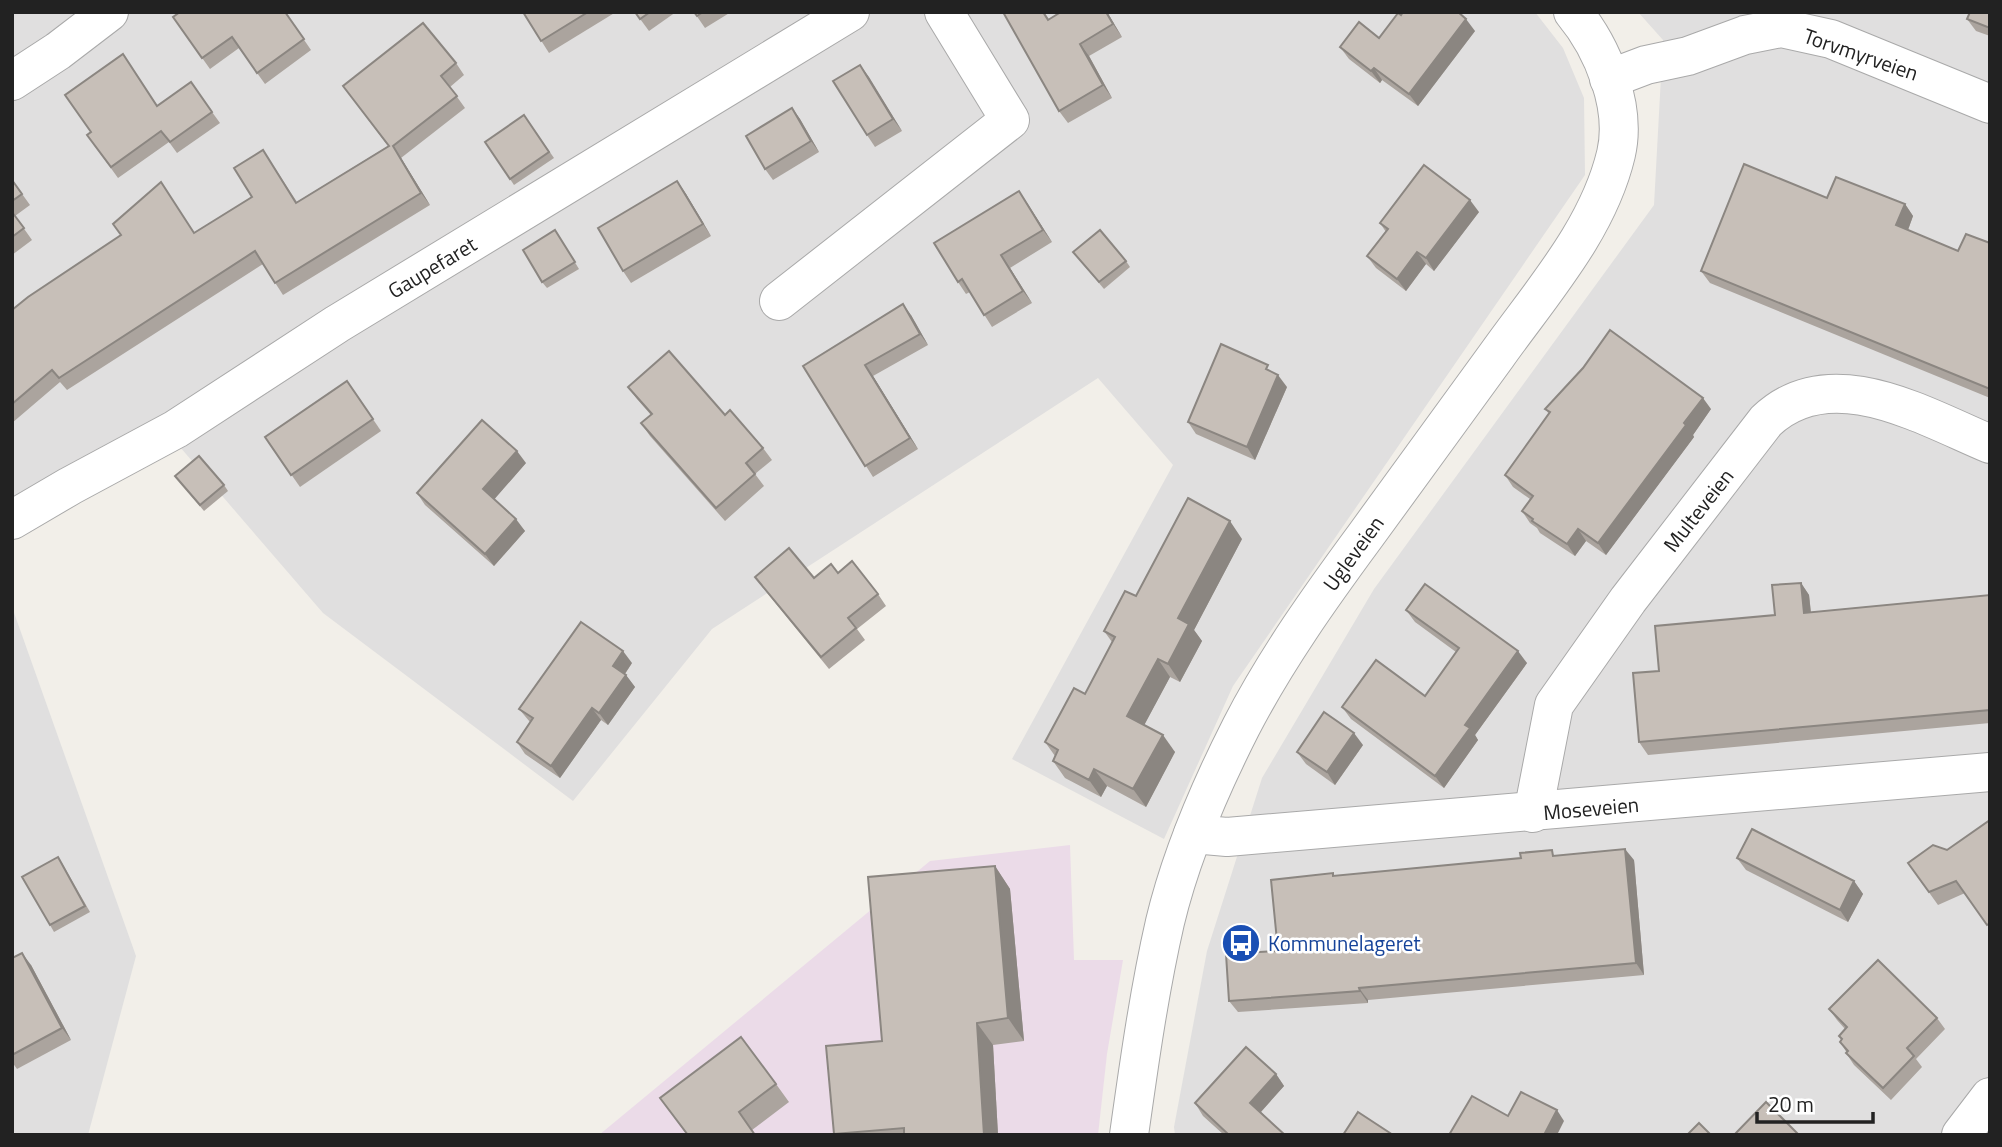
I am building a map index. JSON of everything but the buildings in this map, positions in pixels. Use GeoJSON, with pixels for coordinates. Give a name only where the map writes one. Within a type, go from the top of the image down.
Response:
{"type":"FeatureCollection","features":[{"type":"Feature","properties":{"kind":"street"},"geometry":{"type":"LineString","coordinates":[[12,81],[58,51],[109,12]]}},
{"type":"Feature","properties":{"kind":"street","name":"Gaupefaret"},"geometry":{"type":"LineString","coordinates":[[12,520],[176,429],[337,324],[850,12]]}},
{"type":"Feature","properties":{"kind":"street"},"geometry":{"type":"LineString","coordinates":[[779,301],[1010,120],[944,12]]}},
{"type":"Feature","properties":{"kind":"street","name":"Ugleveien"},"geometry":{"type":"LineString","coordinates":[[1129,1135],[1140,1057],[1166,920],[1193,834],[1241,726],[1316,604],[1555,274],[1595,211],[1608,180],[1617,150],[1618,121],[1602,56],[1589,31],[1573,12]]}},
{"type":"Feature","properties":{"kind":"street","name":"Torvmyrveien"},"geometry":{"type":"LineString","coordinates":[[1609,79],[1646,65],[1688,56],[1781,20],[1990,104]]}},
{"type":"Feature","properties":{"kind":"street","name":"Multeveien"},"geometry":{"type":"LineString","coordinates":[[1533,813],[1554,705],[1628,600],[1766,421],[1778,410],[1813,397],[1834,393],[1863,395],[1902,407],[1990,444]]}},
{"type":"Feature","properties":{"kind":"street","name":"Moseveien"},"geometry":{"type":"LineString","coordinates":[[1193,834],[1227,837],[1990,772]]}},
{"type":"Feature","properties":{"kind":"street"},"geometry":{"type":"LineString","coordinates":[[1961,1135],[1990,1097]]}},
{"type":"Feature","properties":{"kind":"shaded area"},"geometry":{"type":"Polygon","coordinates":[[[12,12],[1535,12],[1563,48],[1584,98],[1585,175],[1233,686],[1164,839],[1012,759],[1173,465],[1098,378],[712,629],[573,801],[323,613],[155,418],[12,506],[12,12]]]}},
{"type":"Feature","properties":{"kind":"shaded area"},"geometry":{"type":"Polygon","coordinates":[[[1638,12],[1990,12],[1990,1135],[1175,1135],[1174,1127],[1207,951],[1262,778],[1374,589],[1654,205],[1663,40],[1638,12]]]}},
{"type":"Feature","properties":{"kind":"shaded area"},"geometry":{"type":"Polygon","coordinates":[[[12,607],[136,956],[88,1135],[12,1135],[12,607]]]}},
{"type":"Feature","properties":{"kind":"shaded area"},"geometry":{"type":"Polygon","coordinates":[[[1070,845],[1074,960],[1123,960],[1107,1054],[1098,1135],[599,1135],[930,861],[1070,845]]]}},
{"type":"Feature","properties":{"kind":"place","name":"Kommunelageret"},"geometry":{"type":"Point","coordinates":[1241,943]}}]}
